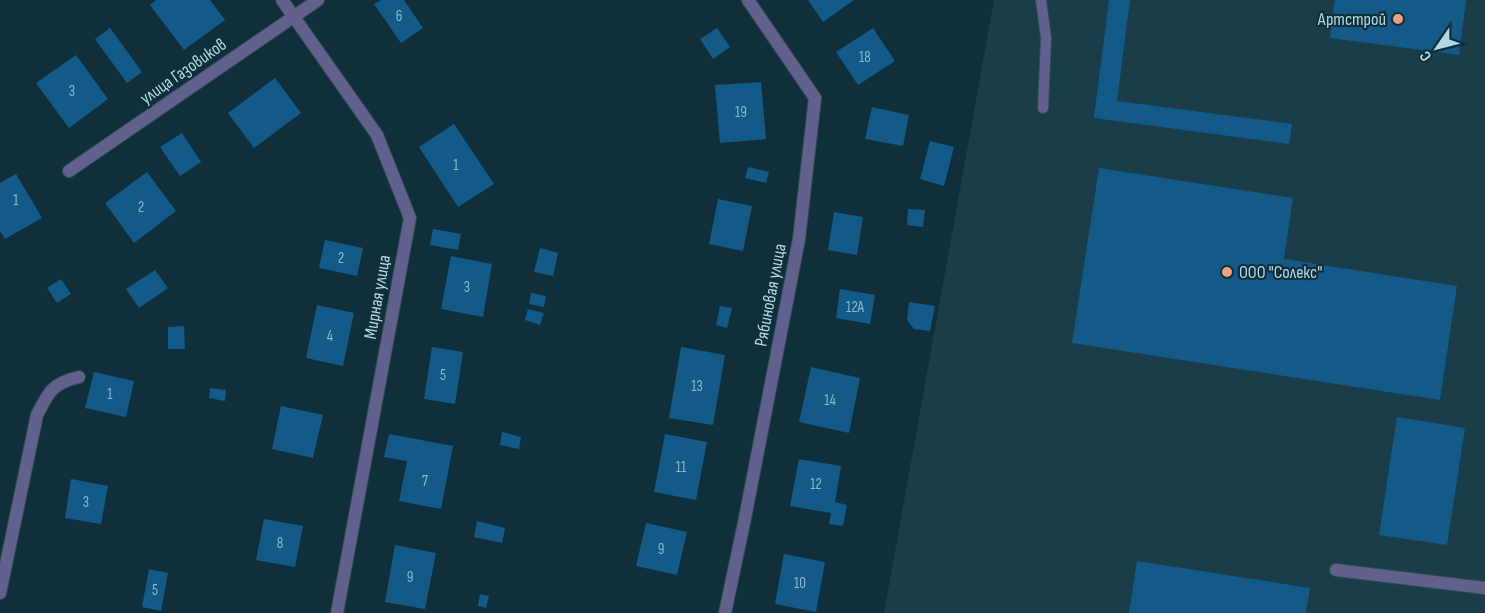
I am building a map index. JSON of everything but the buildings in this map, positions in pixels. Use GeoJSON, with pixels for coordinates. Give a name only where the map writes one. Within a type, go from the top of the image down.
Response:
{"type":"FeatureCollection","features":[{"type":"Feature","properties":{"kind":"street","name":"Мирная улица"},"geometry":{"type":"LineString","coordinates":[[282,0],[377,135],[410,218],[337,613]]}},
{"type":"Feature","properties":{"kind":"street","name":"улица Газовиков"},"geometry":{"type":"LineString","coordinates":[[69,171],[318,0]]}},
{"type":"Feature","properties":{"kind":"street","name":"Рябиновая улица"},"geometry":{"type":"LineString","coordinates":[[725,613],[799,239],[815,98],[748,0]]}},
{"type":"Feature","properties":{"kind":"street"},"geometry":{"type":"LineString","coordinates":[[0,593],[37,415],[48,392],[62,381],[79,377]]}},
{"type":"Feature","properties":{"kind":"street"},"geometry":{"type":"LineString","coordinates":[[1336,570],[1485,588]]}},
{"type":"Feature","properties":{"kind":"lane"},"geometry":{"type":"LineString","coordinates":[[1041,0],[1046,38],[1043,108]]}},
{"type":"Feature","properties":{"kind":"shaded area"},"geometry":{"type":"Polygon","coordinates":[[[994,0],[1485,0],[1485,613],[884,613],[994,0]]]}},
{"type":"Feature","properties":{"kind":"place","name":"Артстрой"},"geometry":{"type":"Point","coordinates":[1398,19]}},
{"type":"Feature","properties":{"kind":"place","name":"ООО \"Солекс\""},"geometry":{"type":"Point","coordinates":[1227,272]}}]}
